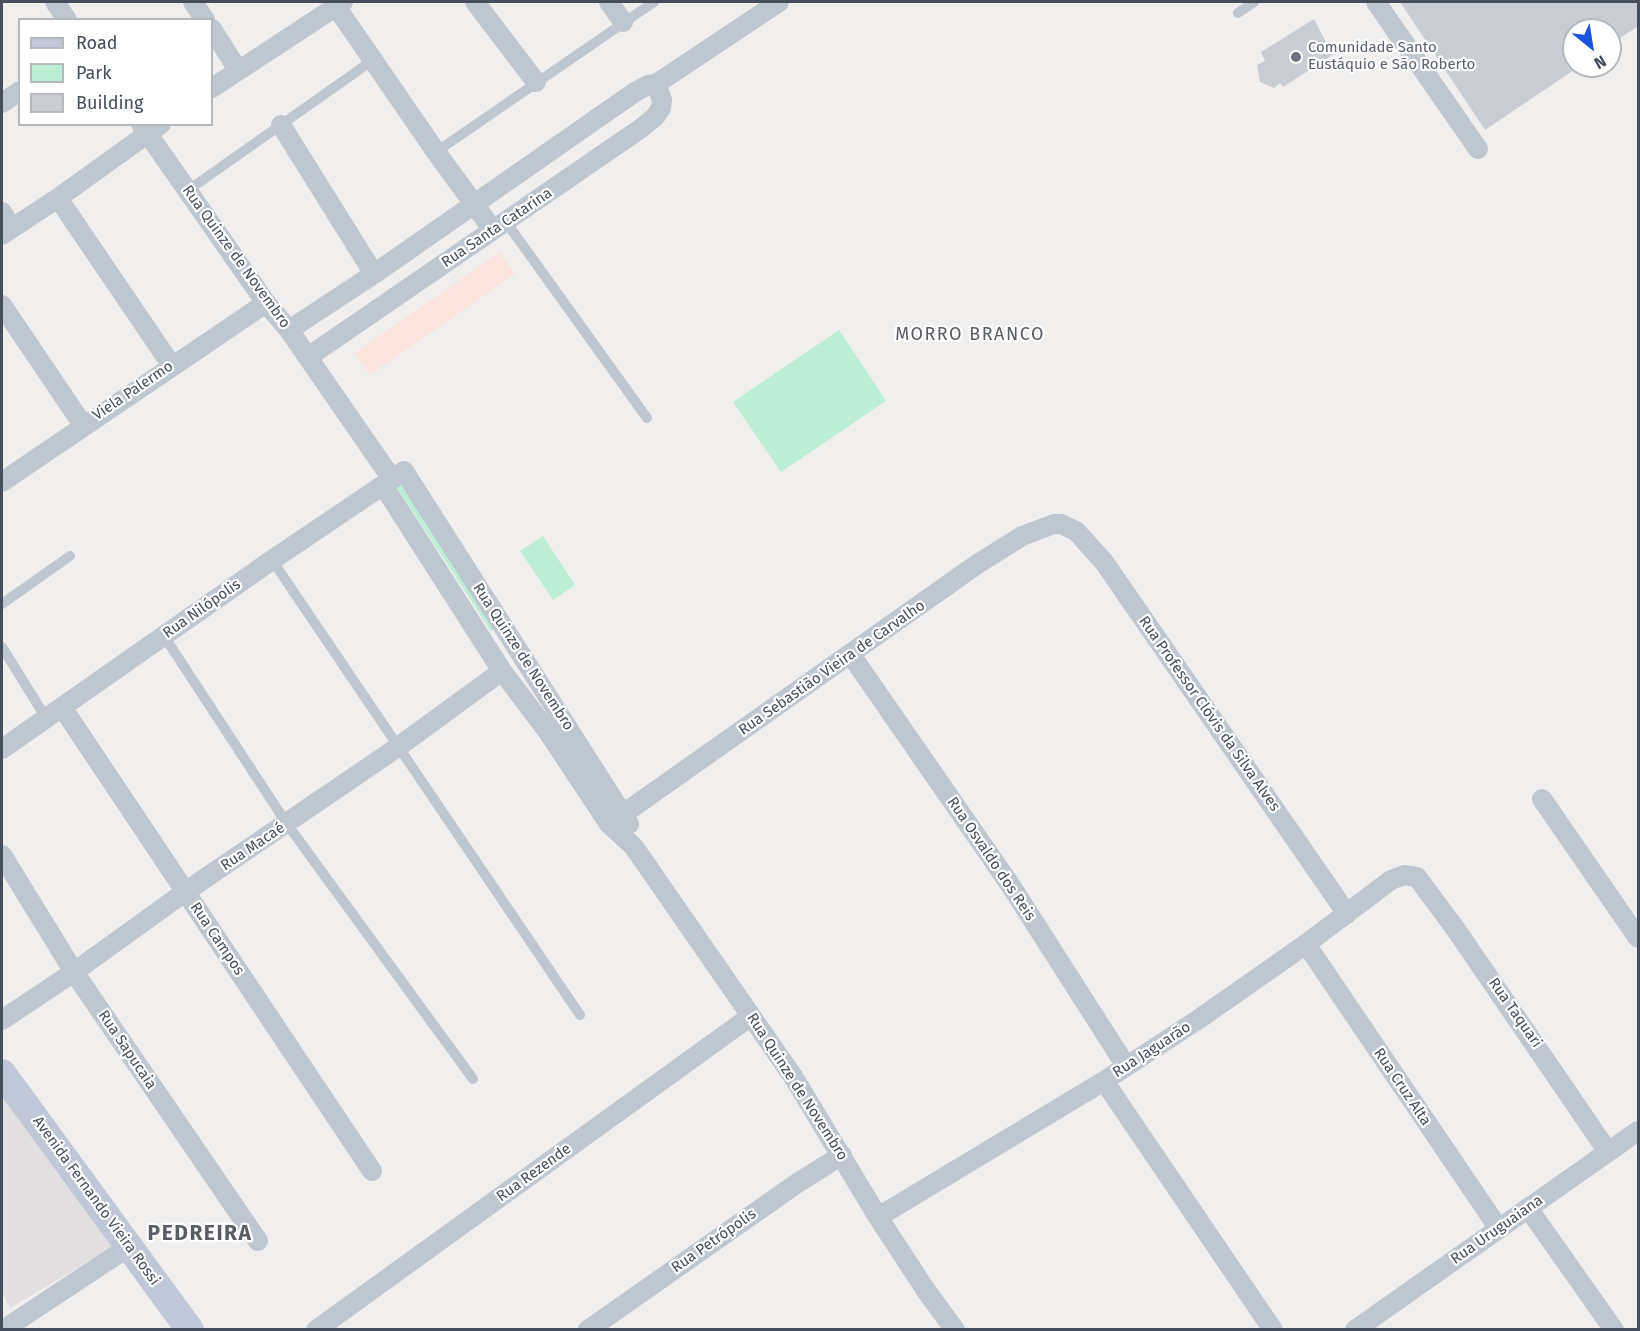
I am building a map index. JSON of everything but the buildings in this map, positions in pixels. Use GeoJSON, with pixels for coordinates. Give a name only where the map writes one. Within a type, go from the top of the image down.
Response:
{"type":"FeatureCollection","features":[{"type":"Feature","properties":{"kind":"street"},"geometry":{"type":"LineString","coordinates":[[55,2],[66,18]]}},
{"type":"Feature","properties":{"kind":"street"},"geometry":{"type":"LineString","coordinates":[[193,2],[204,18]]}},
{"type":"Feature","properties":{"kind":"street"},"geometry":{"type":"LineString","coordinates":[[475,2],[536,82]]}},
{"type":"Feature","properties":{"kind":"street"},"geometry":{"type":"LineString","coordinates":[[609,2],[623,22]]}},
{"type":"Feature","properties":{"kind":"street"},"geometry":{"type":"LineString","coordinates":[[289,330],[374,274],[635,92],[648,85],[656,84],[779,2]]}},
{"type":"Feature","properties":{"kind":"street"},"geometry":{"type":"LineString","coordinates":[[1376,2],[1478,149]]}},
{"type":"Feature","properties":{"kind":"street"},"geometry":{"type":"LineString","coordinates":[[213,87],[337,3],[373,60],[474,204],[500,226]]}},
{"type":"Feature","properties":{"kind":"street"},"geometry":{"type":"LineString","coordinates":[[213,31],[238,70]]}},
{"type":"Feature","properties":{"kind":"street","name":"Rua Santa Catarina"},"geometry":{"type":"LineString","coordinates":[[308,357],[655,117],[661,108],[662,100],[656,84]]}},
{"type":"Feature","properties":{"kind":"street"},"geometry":{"type":"LineString","coordinates":[[2,103],[18,92]]}},
{"type":"Feature","properties":{"kind":"street"},"geometry":{"type":"LineString","coordinates":[[281,125],[374,274]]}},
{"type":"Feature","properties":{"kind":"street"},"geometry":{"type":"LineString","coordinates":[[5,225],[58,198],[150,128]]}},
{"type":"Feature","properties":{"kind":"street","name":"Rua Quinze de Novembro"},"geometry":{"type":"LineString","coordinates":[[150,128],[187,191],[266,303],[289,330],[393,478],[509,634],[634,847],[794,1078],[878,1217],[927,1292],[955,1329]]}},
{"type":"Feature","properties":{"kind":"street"},"geometry":{"type":"LineString","coordinates":[[58,198],[172,366]]}},
{"type":"Feature","properties":{"kind":"street","name":"Viela Palermo"},"geometry":{"type":"LineString","coordinates":[[2,482],[266,303]]}},
{"type":"Feature","properties":{"kind":"street"},"geometry":{"type":"LineString","coordinates":[[2,305],[83,425]]}},
{"type":"Feature","properties":{"kind":"street","name":"Rua Quinze de Novembro"},"geometry":{"type":"LineString","coordinates":[[393,478],[502,671],[617,819]]}},
{"type":"Feature","properties":{"kind":"street","name":"Rua Nilópolis"},"geometry":{"type":"LineString","coordinates":[[2,749],[393,478]]}},
{"type":"Feature","properties":{"kind":"street","name":"Rua Sebastião Vieira de Carvalho"},"geometry":{"type":"LineString","coordinates":[[617,819],[976,565],[1022,536],[1053,524],[1061,524]]}},
{"type":"Feature","properties":{"kind":"street","name":"Rua Professor Clóvis da Silva Alves"},"geometry":{"type":"LineString","coordinates":[[1061,524],[1077,531],[1104,562],[1347,914]]}},
{"type":"Feature","properties":{"kind":"street"},"geometry":{"type":"LineString","coordinates":[[488,648],[509,634]]}},
{"type":"Feature","properties":{"kind":"street","name":"Rua Osvaldo dos Reis"},"geometry":{"type":"LineString","coordinates":[[851,655],[1011,886],[1126,1066]]}},
{"type":"Feature","properties":{"kind":"street","name":"Rua Macaé"},"geometry":{"type":"LineString","coordinates":[[2,1020],[74,972],[185,891],[398,747],[502,671]]}},
{"type":"Feature","properties":{"kind":"street","name":"Rua Campos"},"geometry":{"type":"LineString","coordinates":[[54,712],[185,891],[372,1171]]}},
{"type":"Feature","properties":{"kind":"street"},"geometry":{"type":"LineString","coordinates":[[1542,799],[1638,938]]}},
{"type":"Feature","properties":{"kind":"street","name":"Rua Sapucaia"},"geometry":{"type":"LineString","coordinates":[[2,855],[74,972],[258,1240]]}},
{"type":"Feature","properties":{"kind":"street","name":"Rua Jaguarão"},"geometry":{"type":"LineString","coordinates":[[878,1217],[1104,1081],[1199,1019],[1391,880],[1404,875],[1417,877]]}},
{"type":"Feature","properties":{"kind":"street","name":"Rua Taquari"},"geometry":{"type":"LineString","coordinates":[[1417,877],[1457,931],[1608,1152]]}},
{"type":"Feature","properties":{"kind":"street","name":"Rua Cruz Alta"},"geometry":{"type":"LineString","coordinates":[[1305,944],[1499,1229]]}},
{"type":"Feature","properties":{"kind":"street","name":"Rua Rezende"},"geometry":{"type":"LineString","coordinates":[[316,1329],[751,1016]]}},
{"type":"Feature","properties":{"kind":"street","name":"Avenida Fernando Vieira Rossi"},"geometry":{"type":"LineString","coordinates":[[2,1073],[190,1329]]}},
{"type":"Feature","properties":{"kind":"street"},"geometry":{"type":"LineString","coordinates":[[1104,1081],[1273,1329]]}},
{"type":"Feature","properties":{"kind":"street","name":"Rua Uruguaiana"},"geometry":{"type":"LineString","coordinates":[[1355,1329],[1638,1131]]}},
{"type":"Feature","properties":{"kind":"street","name":"Rua Petrópolis"},"geometry":{"type":"LineString","coordinates":[[588,1329],[796,1184],[842,1155]]}},
{"type":"Feature","properties":{"kind":"street"},"geometry":{"type":"LineString","coordinates":[[1528,1208],[1614,1329]]}},
{"type":"Feature","properties":{"kind":"street"},"geometry":{"type":"LineString","coordinates":[[3,1329],[130,1246]]}},
{"type":"Feature","properties":{"kind":"lane"},"geometry":{"type":"LineString","coordinates":[[436,152],[654,2]]}},
{"type":"Feature","properties":{"kind":"lane"},"geometry":{"type":"LineString","coordinates":[[1238,13],[1254,2]]}},
{"type":"Feature","properties":{"kind":"lane"},"geometry":{"type":"LineString","coordinates":[[187,191],[373,60]]}},
{"type":"Feature","properties":{"kind":"lane"},"geometry":{"type":"LineString","coordinates":[[500,226],[647,418]]}},
{"type":"Feature","properties":{"kind":"lane"},"geometry":{"type":"LineString","coordinates":[[2,604],[70,556]]}},
{"type":"Feature","properties":{"kind":"lane"},"geometry":{"type":"LineString","coordinates":[[272,560],[580,1016]]}},
{"type":"Feature","properties":{"kind":"lane"},"geometry":{"type":"LineString","coordinates":[[164,636],[287,824],[473,1079]]}},
{"type":"Feature","properties":{"kind":"lane"},"geometry":{"type":"LineString","coordinates":[[2,647],[54,712]]}},
{"type":"Feature","properties":{"kind":"shaded area"},"geometry":{"type":"Polygon","coordinates":[[[500,252],[515,274],[370,375],[355,353],[500,252]]]}},
{"type":"Feature","properties":{"kind":"shaded area"},"geometry":{"type":"Polygon","coordinates":[[[2,1092],[113,1247],[10,1308],[2,1292],[2,1092]]]}},
{"type":"Feature","properties":{"kind":"green space"},"geometry":{"type":"Polygon","coordinates":[[[839,330],[886,401],[781,472],[733,402],[839,330]]]}},
{"type":"Feature","properties":{"kind":"green space"},"geometry":{"type":"Polygon","coordinates":[[[403,483],[497,628],[491,631],[396,486],[403,483]]]}},
{"type":"Feature","properties":{"kind":"green space"},"geometry":{"type":"Polygon","coordinates":[[[543,536],[575,585],[553,600],[520,551],[543,536]]]}},
{"type":"Feature","properties":{"kind":"place","name":"Comunidade Santo Eustáquio e São Roberto"},"geometry":{"type":"Point","coordinates":[1296,57]}},
{"type":"Feature","properties":{"kind":"district","name":"MORRO BRANCO"},"geometry":{"type":"Point","coordinates":[970,335]}},
{"type":"Feature","properties":{"kind":"district","name":"PEDREIRA"},"geometry":{"type":"Point","coordinates":[200,1234]}}]}
